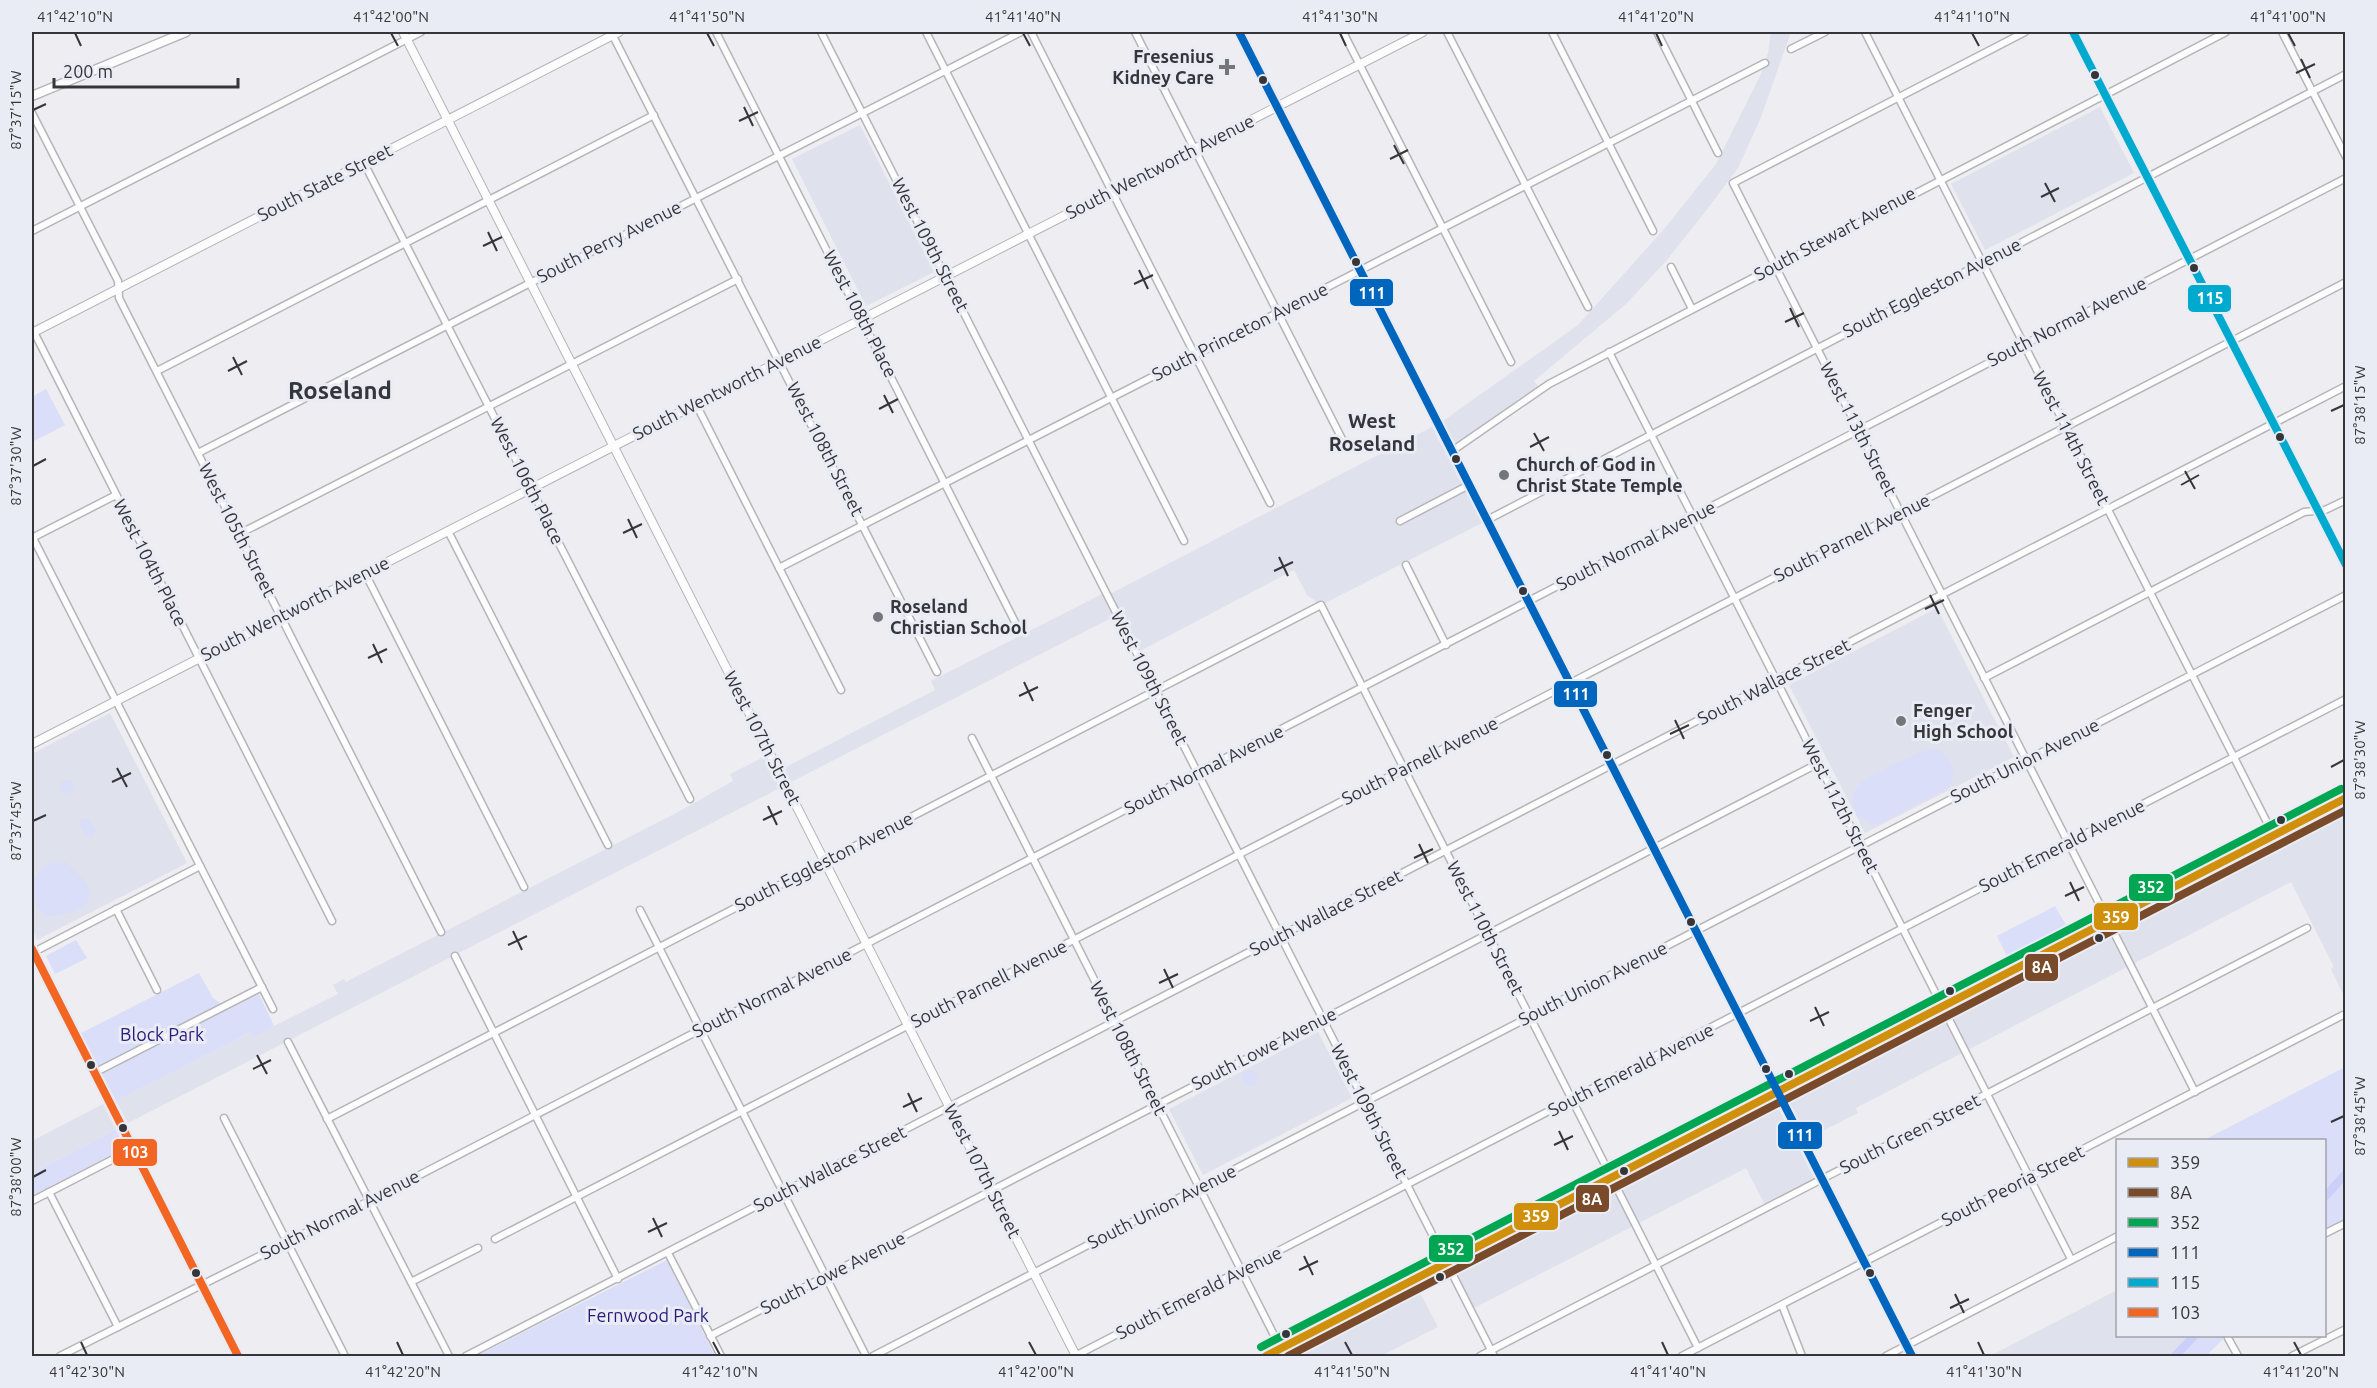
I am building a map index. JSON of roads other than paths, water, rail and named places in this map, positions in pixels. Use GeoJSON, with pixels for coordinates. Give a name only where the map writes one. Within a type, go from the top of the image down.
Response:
{"type":"FeatureCollection","features":[{"type":"Feature","properties":{"kind":"main road"},"geometry":{"type":"LineString","coordinates":[[32,96],[186,32]]}},
{"type":"Feature","properties":{"kind":"main road"},"geometry":{"type":"LineString","coordinates":[[1239,32],[1912,1356]]}},
{"type":"Feature","properties":{"kind":"main road"},"geometry":{"type":"LineString","coordinates":[[1266,1356],[1284,1354],[2276,839],[2346,798]]}},
{"type":"Feature","properties":{"kind":"main road"},"geometry":{"type":"LineString","coordinates":[[2276,839],[2346,808]]}},
{"type":"Feature","properties":{"kind":"main road"},"geometry":{"type":"LineString","coordinates":[[32,952],[238,1356]]}},
{"type":"Feature","properties":{"kind":"street"},"geometry":{"type":"LineString","coordinates":[[32,231],[405,35],[421,32]]}},
{"type":"Feature","properties":{"kind":"street","name":"West 108th Place"},"geometry":{"type":"LineString","coordinates":[[716,32],[1019,630]]}},
{"type":"Feature","properties":{"kind":"street","name":"West 109th Street"},"geometry":{"type":"LineString","coordinates":[[821,32],[1493,1354]]}},
{"type":"Feature","properties":{"kind":"street"},"geometry":{"type":"LineString","coordinates":[[926,32],[1184,541]]}},
{"type":"Feature","properties":{"kind":"street","name":"South Perry Avenue"},"geometry":{"type":"LineString","coordinates":[[198,453],[1021,32]]}},
{"type":"Feature","properties":{"kind":"street"},"geometry":{"type":"LineString","coordinates":[[1030,32],[1270,503]]}},
{"type":"Feature","properties":{"kind":"street"},"geometry":{"type":"LineString","coordinates":[[1135,32],[1344,442]]}},
{"type":"Feature","properties":{"kind":"street"},"geometry":{"type":"LineString","coordinates":[[1343,32],[1511,362]]}},
{"type":"Feature","properties":{"kind":"street","name":"South Wentworth Avenue"},"geometry":{"type":"LineString","coordinates":[[32,743],[1423,32]]}},
{"type":"Feature","properties":{"kind":"street"},"geometry":{"type":"LineString","coordinates":[[1447,32],[1588,307]]}},
{"type":"Feature","properties":{"kind":"street"},"geometry":{"type":"LineString","coordinates":[[1552,32],[1653,231]]}},
{"type":"Feature","properties":{"kind":"street"},"geometry":{"type":"LineString","coordinates":[[1657,32],[1718,153]]}},
{"type":"Feature","properties":{"kind":"street"},"geometry":{"type":"LineString","coordinates":[[1791,49],[1825,32]]}},
{"type":"Feature","properties":{"kind":"street","name":"West 114th Street"},"geometry":{"type":"LineString","coordinates":[[1864,32],[2276,839]]}},
{"type":"Feature","properties":{"kind":"street"},"geometry":{"type":"LineString","coordinates":[[1898,98],[2025,32]]}},
{"type":"Feature","properties":{"kind":"street"},"geometry":{"type":"LineString","coordinates":[[2073,32],[2346,566]]}},
{"type":"Feature","properties":{"kind":"street","name":"South Stewart Avenue"},"geometry":{"type":"LineString","coordinates":[[1452,451],[1537,391],[1609,352],[2226,32]]}},
{"type":"Feature","properties":{"kind":"street"},"geometry":{"type":"LineString","coordinates":[[2282,32],[2346,157]]}},
{"type":"Feature","properties":{"kind":"street","name":"West 108th Street"},"geometry":{"type":"LineString","coordinates":[[614,33],[937,672]]}},
{"type":"Feature","properties":{"kind":"street","name":"South State Street"},"geometry":{"type":"LineString","coordinates":[[32,333],[614,33]]}},
{"type":"Feature","properties":{"kind":"street","name":"West 107th Street"},"geometry":{"type":"LineString","coordinates":[[405,35],[1076,1356]]}},
{"type":"Feature","properties":{"kind":"street","name":"South Princeton Avenue"},"geometry":{"type":"LineString","coordinates":[[779,568],[1765,63]]}},
{"type":"Feature","properties":{"kind":"street","name":"South Eggleston Avenue"},"geometry":{"type":"LineString","coordinates":[[1487,520],[2346,74]]}},
{"type":"Feature","properties":{"kind":"street","name":"West 113th Street"},"geometry":{"type":"LineString","coordinates":[[1898,98],[1732,183],[2195,1092]]}},
{"type":"Feature","properties":{"kind":"street","name":"West 105th Street"},"geometry":{"type":"LineString","coordinates":[[32,113],[118,281],[119,298],[441,932]]}},
{"type":"Feature","properties":{"kind":"street"},"geometry":{"type":"LineString","coordinates":[[157,371],[654,115]]}},
{"type":"Feature","properties":{"kind":"street","name":"West 106th Place"},"geometry":{"type":"LineString","coordinates":[[364,163],[690,800]]}},
{"type":"Feature","properties":{"kind":"street","name":"South Normal Avenue"},"geometry":{"type":"LineString","coordinates":[[60,1356],[825,966],[2346,178]]}},
{"type":"Feature","properties":{"kind":"street"},"geometry":{"type":"LineString","coordinates":[[1671,267],[1692,309]]}},
{"type":"Feature","properties":{"kind":"street"},"geometry":{"type":"LineString","coordinates":[[239,534],[738,279]]}},
{"type":"Feature","properties":{"kind":"street","name":"South Parnell Avenue"},"geometry":{"type":"LineString","coordinates":[[495,1239],[2346,282]]}},
{"type":"Feature","properties":{"kind":"street","name":"West 104th Place"},"geometry":{"type":"LineString","coordinates":[[32,333],[332,921]]}},
{"type":"Feature","properties":{"kind":"street","name":"West 112th Street"},"geometry":{"type":"LineString","coordinates":[[1609,352],[2072,1259]]}},
{"type":"Feature","properties":{"kind":"street","name":"South Wallace Street"},"geometry":{"type":"LineString","coordinates":[[466,1356],[784,1194],[2346,386]]}},
{"type":"Feature","properties":{"kind":"street"},"geometry":{"type":"LineString","coordinates":[[696,404],[842,690]]}},
{"type":"Feature","properties":{"kind":"street"},"geometry":{"type":"LineString","coordinates":[[1400,521],[1469,485]]}},
{"type":"Feature","properties":{"kind":"street"},"geometry":{"type":"LineString","coordinates":[[116,495],[32,538],[273,1009]]}},
{"type":"Feature","properties":{"kind":"street"},"geometry":{"type":"LineString","coordinates":[[1984,678],[2304,512],[2325,510],[2346,500]]}},
{"type":"Feature","properties":{"kind":"street"},"geometry":{"type":"LineString","coordinates":[[448,531],[608,844]]}},
{"type":"Feature","properties":{"kind":"street"},"geometry":{"type":"LineString","coordinates":[[1406,566],[1446,645]]}},
{"type":"Feature","properties":{"kind":"street"},"geometry":{"type":"LineString","coordinates":[[365,573],[524,887]]}},
{"type":"Feature","properties":{"kind":"street","name":"South Union Avenue"},"geometry":{"type":"LineString","coordinates":[[873,1356],[2346,595]]}},
{"type":"Feature","properties":{"kind":"street","name":"South Eggleston Avenue"},"geometry":{"type":"LineString","coordinates":[[327,1119],[1321,605]]}},
{"type":"Feature","properties":{"kind":"street","name":"West 110th Street"},"geometry":{"type":"LineString","coordinates":[[1321,605],[1698,1348]]}},
{"type":"Feature","properties":{"kind":"street","name":"South Emerald Avenue"},"geometry":{"type":"LineString","coordinates":[[1076,1356],[2346,699]]}},
{"type":"Feature","properties":{"kind":"street","name":"West 108th Street"},"geometry":{"type":"LineString","coordinates":[[972,738],[1284,1354]]}},
{"type":"Feature","properties":{"kind":"street","name":"South Lowe Avenue"},"geometry":{"type":"LineString","coordinates":[[710,1336],[1819,763]]}},
{"type":"Feature","properties":{"kind":"street"},"geometry":{"type":"LineString","coordinates":[[32,952],[200,866]]}},
{"type":"Feature","properties":{"kind":"street"},"geometry":{"type":"LineString","coordinates":[[116,909],[157,990]]}},
{"type":"Feature","properties":{"kind":"street"},"geometry":{"type":"LineString","coordinates":[[640,910],[866,1356]]}},
{"type":"Feature","properties":{"kind":"street","name":"South Green Street"},"geometry":{"type":"LineString","coordinates":[[1480,1356],[1493,1354],[1656,1265],[2307,928]]}},
{"type":"Feature","properties":{"kind":"street"},"geometry":{"type":"LineString","coordinates":[[454,956],[618,1279]]}},
{"type":"Feature","properties":{"kind":"street"},"geometry":{"type":"LineString","coordinates":[[94,1073],[262,987]]}},
{"type":"Feature","properties":{"kind":"street","name":"South Peoria Street"},"geometry":{"type":"LineString","coordinates":[[1682,1356],[2343,1015]]}},
{"type":"Feature","properties":{"kind":"street"},"geometry":{"type":"LineString","coordinates":[[288,1042],[449,1356]]}},
{"type":"Feature","properties":{"kind":"street"},"geometry":{"type":"LineString","coordinates":[[224,1118],[345,1356]]}},
{"type":"Feature","properties":{"kind":"street"},"geometry":{"type":"LineString","coordinates":[[32,1201],[133,1149]]}},
{"type":"Feature","properties":{"kind":"street"},"geometry":{"type":"LineString","coordinates":[[49,1192],[118,1327]]}},
{"type":"Feature","properties":{"kind":"street"},"geometry":{"type":"LineString","coordinates":[[2326,1233],[2346,1223]]}},
{"type":"Feature","properties":{"kind":"street"},"geometry":{"type":"LineString","coordinates":[[1886,1356],[2116,1237]]}},
{"type":"Feature","properties":{"kind":"street"},"geometry":{"type":"LineString","coordinates":[[411,1282],[478,1248]]}},
{"type":"Feature","properties":{"kind":"street"},"geometry":{"type":"LineString","coordinates":[[668,1253],[720,1356]]}},
{"type":"Feature","properties":{"kind":"street"},"geometry":{"type":"LineString","coordinates":[[1782,1305],[1802,1356]]}},
{"type":"Feature","properties":{"kind":"street"},"geometry":{"type":"LineString","coordinates":[[2292,1356],[2346,1329]]}},
{"type":"Feature","properties":{"kind":"street"},"geometry":{"type":"LineString","coordinates":[[2228,1338],[2238,1356]]}},
{"type":"Feature","properties":{"kind":"place","name":"Fresenius Kidney Care"},"geometry":{"type":"Point","coordinates":[1227,67]}},
{"type":"Feature","properties":{"kind":"place","name":"Church of God in Christ State Temple"},"geometry":{"type":"Point","coordinates":[1504,475]}},
{"type":"Feature","properties":{"kind":"place","name":"Roseland Christian School"},"geometry":{"type":"Point","coordinates":[878,617]}},
{"type":"Feature","properties":{"kind":"place","name":"Fenger High School"},"geometry":{"type":"Point","coordinates":[1901,721]}},
{"type":"Feature","properties":{"kind":"district","name":"Roseland"},"geometry":{"type":"Point","coordinates":[340,391]}},
{"type":"Feature","properties":{"kind":"district","name":"West Roseland"},"geometry":{"type":"Point","coordinates":[1372,432]}},
{"type":"Feature","properties":{"kind":"park label","name":"Block Park"},"geometry":{"type":"Point","coordinates":[162,1035]}},
{"type":"Feature","properties":{"kind":"park label","name":"Fernwood Park"},"geometry":{"type":"Point","coordinates":[648,1316]}}]}
